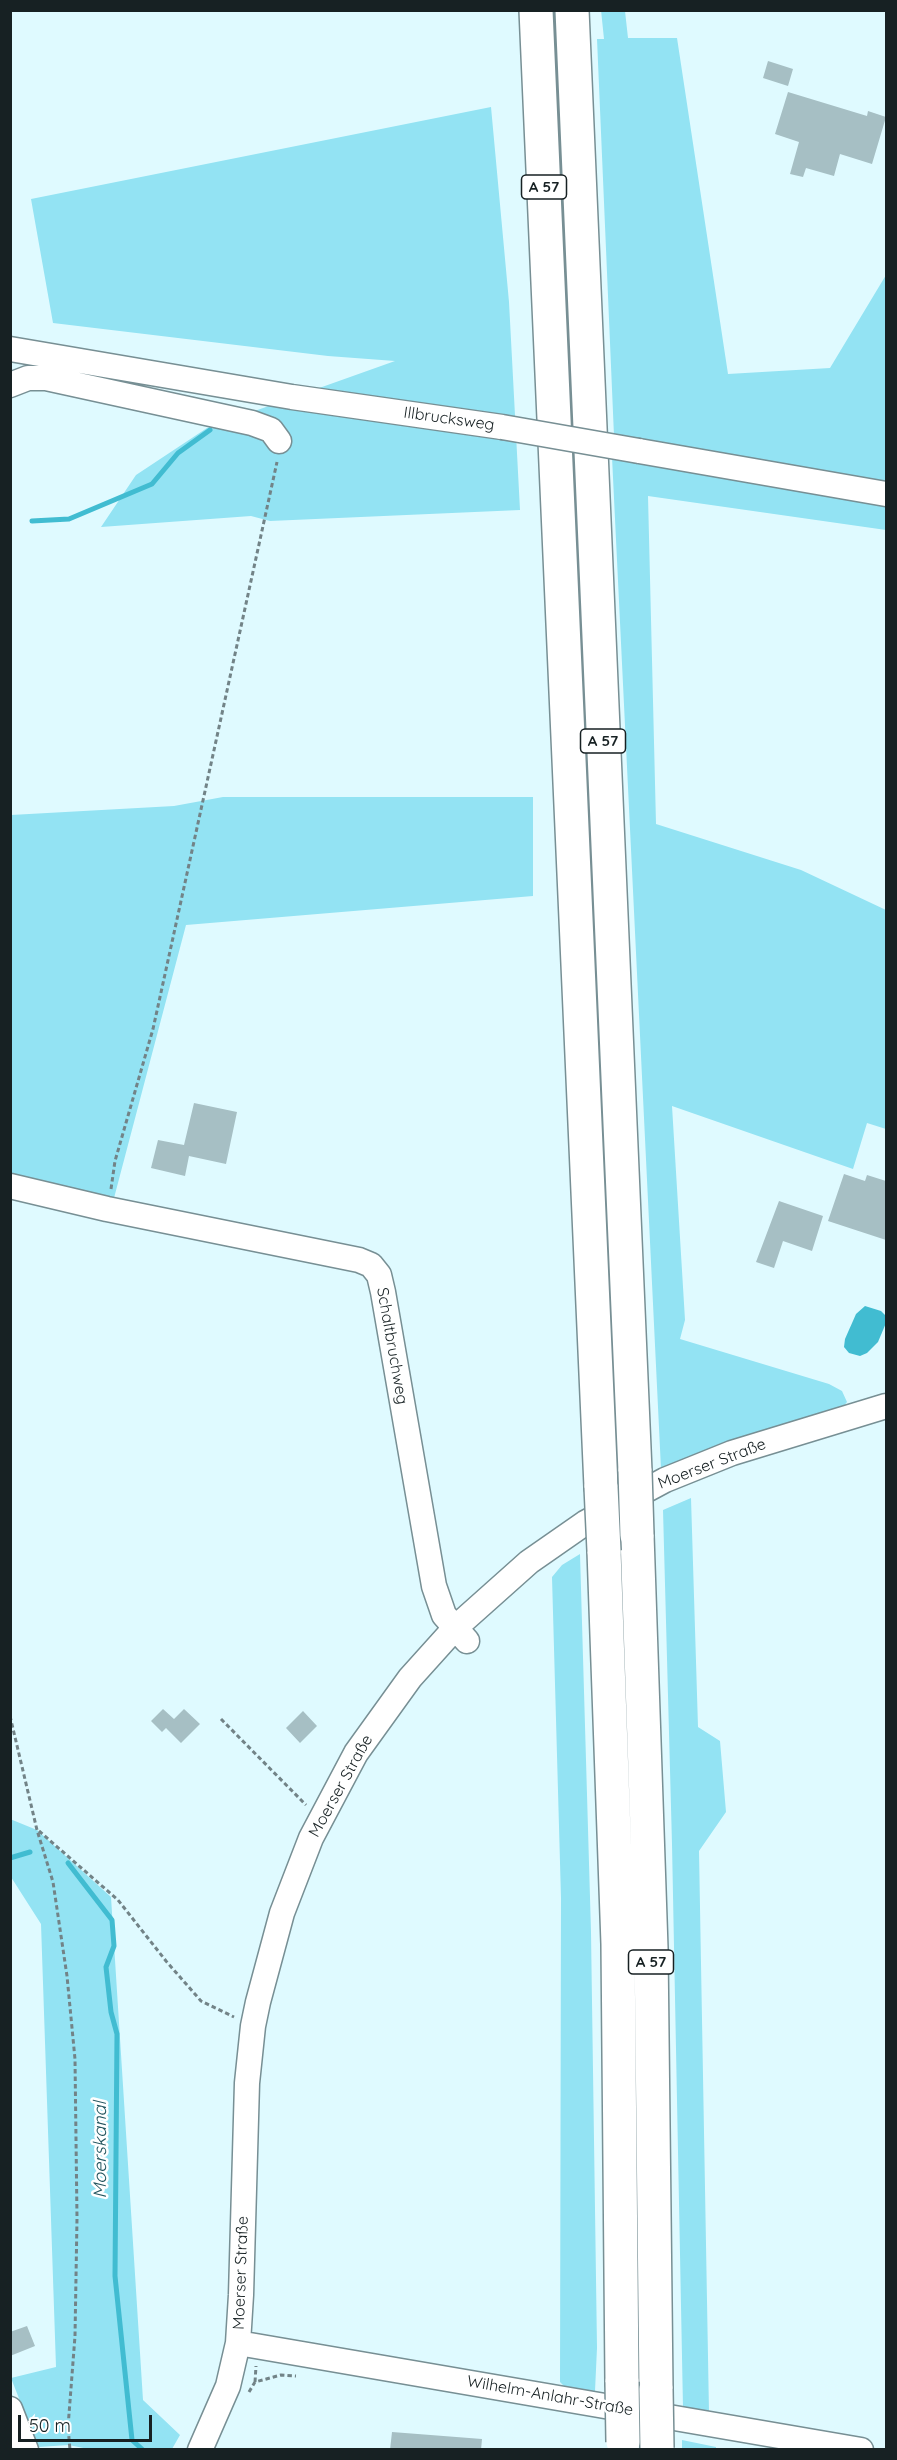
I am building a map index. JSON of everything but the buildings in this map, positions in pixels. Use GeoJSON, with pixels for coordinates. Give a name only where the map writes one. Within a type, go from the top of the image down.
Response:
{"type":"FeatureCollection","features":[{"type":"Feature","properties":{"kind":"highway","name":"A 57"},"geometry":{"type":"LineString","coordinates":[[536,10],[604,1551],[618,1944],[623,2446]]}},
{"type":"Feature","properties":{"kind":"highway","name":"A 57"},"geometry":{"type":"LineString","coordinates":[[572,10],[635,1471],[651,1948],[657,2449]]}},
{"type":"Feature","properties":{"kind":"street","name":"Illbrucksweg"},"geometry":{"type":"LineString","coordinates":[[10,349],[292,397],[502,427],[886,494]]}},
{"type":"Feature","properties":{"kind":"street"},"geometry":{"type":"LineString","coordinates":[[10,385],[28,378],[45,378],[252,423],[271,430],[279,441]]}},
{"type":"Feature","properties":{"kind":"street","name":"Schaltbruchweg"},"geometry":{"type":"LineString","coordinates":[[10,1186],[107,1209],[359,1260],[371,1265],[379,1275],[383,1292],[434,1586],[444,1615],[461,1635]]}},
{"type":"Feature","properties":{"kind":"street","name":"Moerser Straße"},"geometry":{"type":"LineString","coordinates":[[200,2450],[248,2345],[247,2083],[253,2026],[282,1913],[320,1820],[356,1753],[410,1678],[461,1635],[529,1562],[585,1522],[665,1480],[732,1453],[886,1406]]}},
{"type":"Feature","properties":{"kind":"street","name":"Wilhelm-Anlahr-Straße"},"geometry":{"type":"LineString","coordinates":[[248,2345],[861,2450]]}},
{"type":"Feature","properties":{"kind":"street"},"geometry":{"type":"LineString","coordinates":[[10,2409],[26,2450]]}},
{"type":"Feature","properties":{"kind":"path"},"geometry":{"type":"LineString","coordinates":[[107,1209],[115,1161],[156,1017],[280,449],[279,441]]}},
{"type":"Feature","properties":{"kind":"path"},"geometry":{"type":"LineString","coordinates":[[10,1716],[52,1882],[66,1976],[75,2060],[78,2218],[75,2336],[68,2427],[70,2450]]}},
{"type":"Feature","properties":{"kind":"path"},"geometry":{"type":"LineString","coordinates":[[221,1719],[320,1820]]}},
{"type":"Feature","properties":{"kind":"path"},"geometry":{"type":"LineString","coordinates":[[37,1830],[118,1900],[201,2001],[253,2026]]}},
{"type":"Feature","properties":{"kind":"path"},"geometry":{"type":"LineString","coordinates":[[248,2345],[255,2382]]}},
{"type":"Feature","properties":{"kind":"path"},"geometry":{"type":"LineString","coordinates":[[243,2400],[255,2382],[281,2375],[303,2376]]}},
{"type":"Feature","properties":{"kind":"shaded area"},"geometry":{"type":"Polygon","coordinates":[[[601,10],[625,11],[628,38],[677,38],[728,374],[830,368],[886,275],[886,485],[614,436],[597,39],[604,39],[601,10]]]}},
{"type":"Feature","properties":{"kind":"shaded area"},"geometry":{"type":"Polygon","coordinates":[[[491,107],[509,302],[520,510],[270,521],[251,516],[101,527],[136,475],[207,428],[395,361],[328,356],[53,323],[31,199],[491,107]]]}},
{"type":"Feature","properties":{"kind":"shaded area"},"geometry":{"type":"Polygon","coordinates":[[[612,457],[886,502],[886,530],[648,496],[656,824],[801,870],[886,910],[886,1129],[867,1123],[853,1169],[672,1106],[685,1320],[680,1339],[829,1384],[842,1391],[847,1402],[843,1407],[742,1437],[661,1469],[612,457]]]}},
{"type":"Feature","properties":{"kind":"shaded area"},"geometry":{"type":"Polygon","coordinates":[[[223,797],[533,797],[533,896],[186,925],[114,1198],[11,1180],[11,815],[174,806],[223,797]]]}},
{"type":"Feature","properties":{"kind":"shaded area"},"geometry":{"type":"Polygon","coordinates":[[[865,1306],[881,1311],[885,1315],[886,1323],[878,1342],[867,1353],[860,1356],[849,1353],[844,1347],[856,1314],[865,1306]]]}},
{"type":"Feature","properties":{"kind":"shaded area"},"geometry":{"type":"Polygon","coordinates":[[[691,1498],[698,1727],[720,1741],[726,1812],[699,1851],[709,2413],[683,2408],[663,1510],[691,1498]]]}},
{"type":"Feature","properties":{"kind":"shaded area"},"geometry":{"type":"Polygon","coordinates":[[[580,1554],[591,1932],[597,2348],[595,2391],[591,2393],[567,2389],[560,2382],[561,1898],[552,1577],[562,1565],[580,1554]]]}},
{"type":"Feature","properties":{"kind":"shaded area"},"geometry":{"type":"Polygon","coordinates":[[[10,1819],[37,1830],[111,1897],[143,2400],[180,2435],[172,2449],[88,2449],[69,2445],[38,2447],[11,2378],[56,2367],[41,1924],[11,1877],[10,1819]]]}},
{"type":"Feature","properties":{"kind":"shaded area"},"geometry":{"type":"Polygon","coordinates":[[[682,2440],[716,2447],[716,2449],[682,2449],[682,2440]]]}},
{"type":"Feature","properties":{"kind":"waterway"},"geometry":{"type":"LineString","coordinates":[[32,521],[69,519],[152,484],[178,453],[210,430]]}},
{"type":"Feature","properties":{"kind":"waterway","name":"Moerskanal"},"geometry":{"type":"LineString","coordinates":[[10,1858],[30,1852]]}},
{"type":"Feature","properties":{"kind":"waterway","name":"Moerskanal"},"geometry":{"type":"LineString","coordinates":[[68,1863],[112,1920],[114,1946],[106,1967],[111,2012],[117,2034],[115,2276],[132,2440],[143,2450]]}}]}
